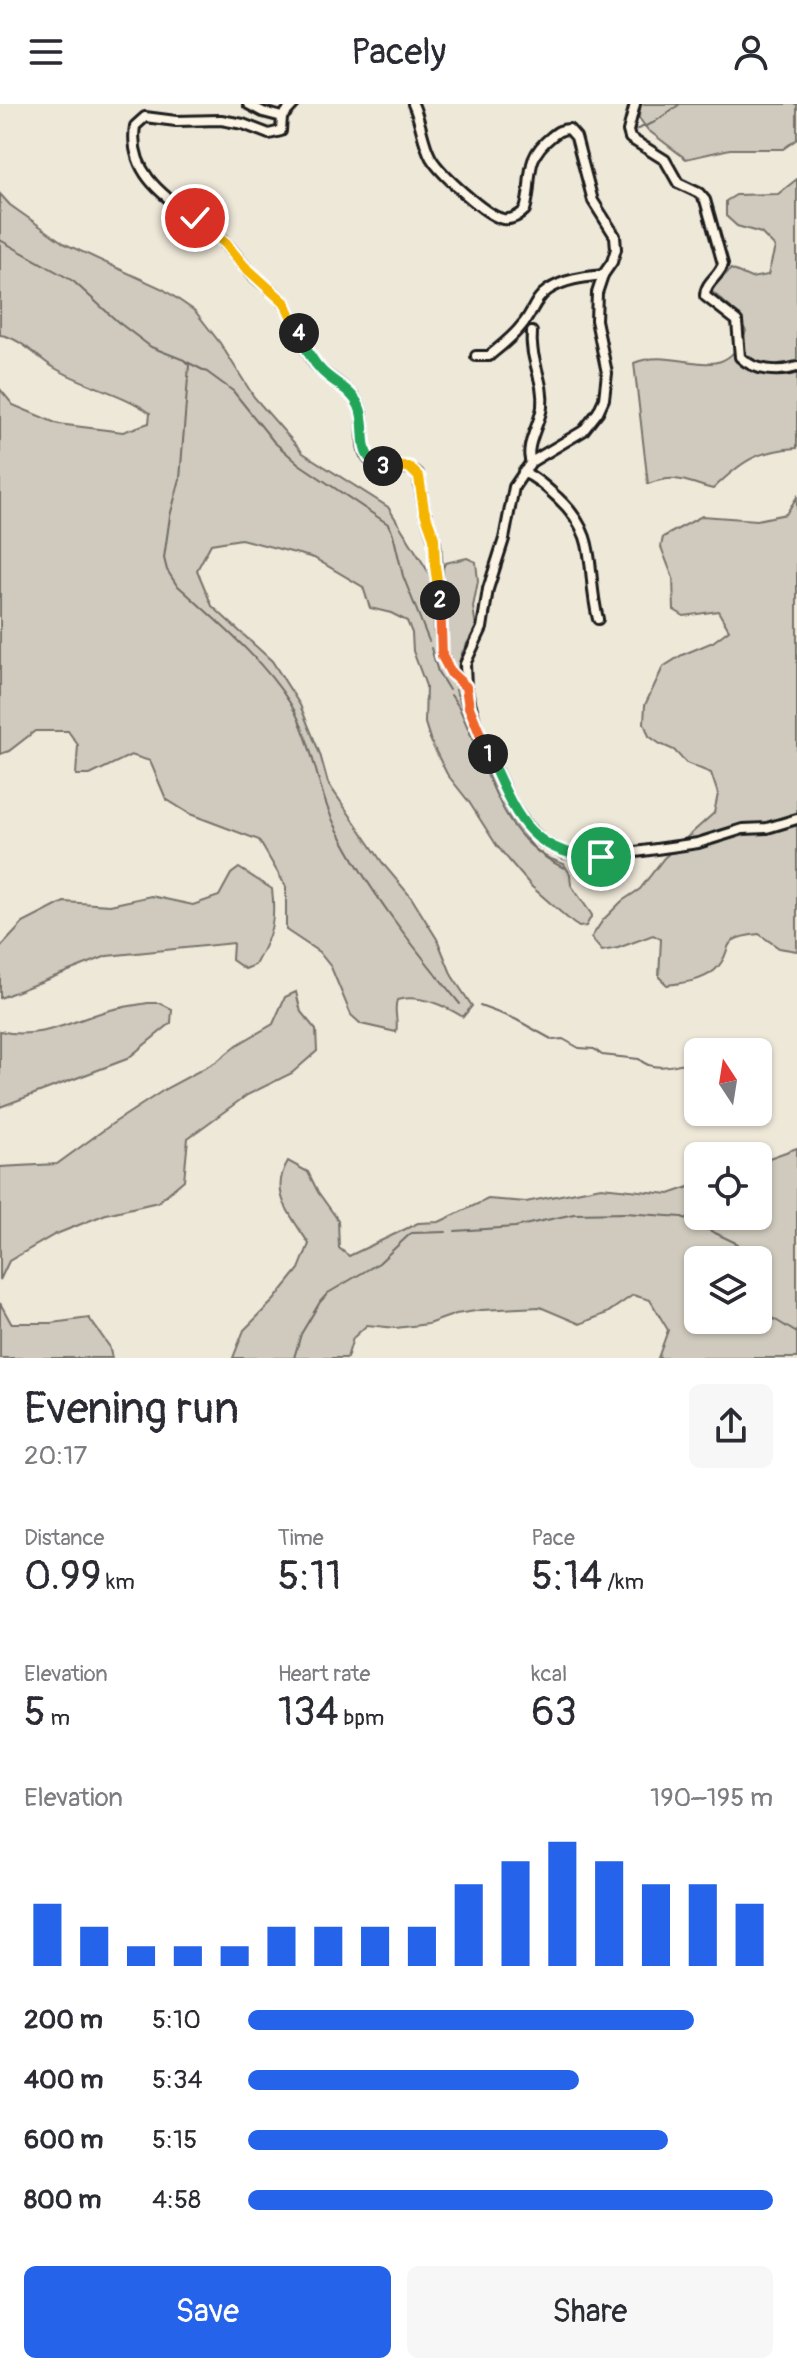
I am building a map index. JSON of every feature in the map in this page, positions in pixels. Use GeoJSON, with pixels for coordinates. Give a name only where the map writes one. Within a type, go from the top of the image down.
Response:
{"type":"FeatureCollection","features":[{"type":"Feature","properties":{"kind":"street"},"geometry":{"type":"LineString","coordinates":[[248,104],[282,117]]}},
{"type":"Feature","properties":{"kind":"street"},"geometry":{"type":"LineString","coordinates":[[294,104],[282,117],[282,129],[272,134],[221,120],[176,121],[145,117],[136,124],[134,153],[141,170],[155,186],[219,237],[244,266],[285,303],[316,365],[356,400],[363,417],[364,449],[368,458],[383,466],[409,467],[418,474],[424,510],[435,543],[442,656],[451,673],[466,687]]}},
{"type":"Feature","properties":{"kind":"street"},"geometry":{"type":"LineString","coordinates":[[413,104],[429,155],[439,170],[450,182],[501,218],[512,218],[525,210],[529,198],[530,165],[537,150],[559,131],[565,128],[573,132],[593,201],[615,236],[616,249],[612,262],[603,275],[597,293],[596,320],[606,358],[604,399],[583,431],[531,462],[514,487],[504,539],[488,589],[482,628],[465,664],[466,687],[478,732],[512,805],[542,841],[581,857],[627,855],[698,843],[743,829],[775,826],[797,819]]}},
{"type":"Feature","properties":{"kind":"street"},"geometry":{"type":"LineString","coordinates":[[635,104],[628,131],[630,138],[665,160],[678,183],[699,193],[705,200],[723,264],[721,271],[706,287],[705,296],[737,321],[740,357],[766,369],[779,371],[797,367]]}},
{"type":"Feature","properties":{"kind":"street"},"geometry":{"type":"LineString","coordinates":[[476,356],[489,356],[500,347],[523,324],[540,296],[551,288],[584,277],[603,275]]}},
{"type":"Feature","properties":{"kind":"street"},"geometry":{"type":"LineString","coordinates":[[531,462],[529,455],[542,410],[542,395],[531,353],[532,332]]}},
{"type":"Feature","properties":{"kind":"street"},"geometry":{"type":"LineString","coordinates":[[523,472],[540,482],[581,523],[598,619]]}},
{"type":"Feature","properties":{"kind":"shaded area"},"geometry":{"type":"Polygon","coordinates":[[[640,104],[797,104],[797,139],[783,149],[730,149],[686,159],[648,130],[639,118],[640,104]]]}},
{"type":"Feature","properties":{"kind":"shaded area"},"geometry":{"type":"Polygon","coordinates":[[[797,179],[797,448],[750,459],[713,489],[675,479],[648,484],[634,363],[667,359],[712,363],[725,359],[737,349],[746,331],[731,308],[710,290],[731,269],[751,278],[768,275],[775,247],[761,233],[737,226],[726,216],[726,201],[736,195],[778,194],[797,179]]]}},
{"type":"Feature","properties":{"kind":"shaded area"},"geometry":{"type":"Polygon","coordinates":[[[0,194],[10,205],[65,244],[163,289],[195,311],[220,343],[254,397],[303,453],[388,507],[429,573],[436,600],[447,605],[442,570],[445,563],[467,558],[476,562],[478,581],[473,607],[476,627],[462,653],[454,680],[457,694],[487,769],[511,818],[534,848],[564,864],[570,874],[571,885],[592,915],[586,926],[579,927],[573,923],[532,887],[497,846],[447,774],[425,723],[426,686],[413,651],[412,633],[407,621],[370,608],[363,587],[314,558],[241,539],[211,544],[197,570],[212,606],[272,661],[300,705],[328,783],[384,865],[411,897],[437,939],[452,976],[472,1006],[463,1017],[432,1002],[405,999],[397,1000],[396,1032],[361,1024],[351,1015],[331,967],[319,952],[286,930],[286,887],[259,840],[190,814],[166,799],[150,761],[131,755],[90,775],[76,775],[78,745],[68,731],[35,731],[9,751],[0,754],[0,389],[13,405],[58,424],[123,432],[149,423],[150,413],[65,374],[21,343],[0,335],[0,194]]]}},
{"type":"Feature","properties":{"kind":"shaded area"},"geometry":{"type":"Polygon","coordinates":[[[797,497],[797,951],[779,948],[759,934],[745,936],[731,942],[721,963],[710,974],[667,985],[659,977],[661,939],[653,935],[602,951],[591,938],[603,920],[640,889],[664,858],[714,813],[718,794],[711,773],[686,763],[674,750],[649,736],[644,723],[645,705],[663,667],[713,642],[729,630],[718,611],[684,616],[674,610],[673,578],[661,547],[663,537],[702,516],[757,520],[786,514],[797,497]]]}},
{"type":"Feature","properties":{"kind":"shaded area"},"geometry":{"type":"Polygon","coordinates":[[[239,868],[272,889],[271,929],[255,965],[245,969],[232,960],[233,943],[107,956],[0,998],[0,948],[23,923],[64,902],[110,905],[151,896],[193,905],[219,896],[231,874],[239,868]]]}},
{"type":"Feature","properties":{"kind":"shaded area"},"geometry":{"type":"Polygon","coordinates":[[[296,992],[301,1012],[316,1030],[317,1051],[292,1073],[247,1095],[188,1138],[184,1180],[158,1202],[106,1214],[54,1235],[9,1261],[0,1280],[0,1167],[57,1164],[167,1088],[216,1062],[237,1045],[273,1024],[285,997],[296,992]]]}},
{"type":"Feature","properties":{"kind":"shaded area"},"geometry":{"type":"Polygon","coordinates":[[[160,1003],[172,1009],[171,1023],[127,1059],[0,1107],[0,1031],[42,1031],[110,1010],[160,1003]]]}},
{"type":"Feature","properties":{"kind":"shaded area"},"geometry":{"type":"Polygon","coordinates":[[[797,1148],[797,1358],[658,1358],[668,1330],[650,1300],[633,1295],[607,1313],[580,1324],[540,1307],[482,1310],[456,1314],[428,1324],[396,1328],[367,1325],[353,1338],[347,1358],[233,1358],[244,1330],[299,1269],[309,1244],[281,1194],[282,1173],[288,1161],[308,1172],[338,1220],[339,1248],[349,1256],[418,1223],[439,1222],[488,1199],[526,1202],[601,1187],[669,1194],[684,1189],[684,1230],[772,1230],[772,1157],[797,1148]]]}},
{"type":"Feature","properties":{"kind":"shaded area"},"geometry":{"type":"Polygon","coordinates":[[[0,1303],[11,1323],[52,1323],[89,1318],[109,1346],[112,1358],[0,1358],[0,1303]]]}},
{"type":"Feature","properties":{"kind":"waterway"},"geometry":{"type":"LineString","coordinates":[[635,130],[653,123],[680,104]]}},
{"type":"Feature","properties":{"kind":"waterway"},"geometry":{"type":"LineString","coordinates":[[0,240],[73,281],[151,347],[189,365],[180,479],[170,516],[164,558],[167,570],[176,584],[222,625],[265,670],[290,703],[305,734],[324,798],[337,829],[394,920],[460,1004]]}},
{"type":"Feature","properties":{"kind":"waterway"},"geometry":{"type":"LineString","coordinates":[[185,361],[233,391],[274,442],[299,464],[388,524],[403,576],[429,641]]}},
{"type":"Feature","properties":{"kind":"waterway"},"geometry":{"type":"LineString","coordinates":[[431,648],[438,672],[449,690]]}},
{"type":"Feature","properties":{"kind":"waterway"},"geometry":{"type":"LineString","coordinates":[[451,695],[479,754]]}},
{"type":"Feature","properties":{"kind":"waterway"},"geometry":{"type":"LineString","coordinates":[[484,767],[498,799],[523,838],[564,868]]}},
{"type":"Feature","properties":{"kind":"waterway"},"geometry":{"type":"LineString","coordinates":[[480,1006],[515,1019],[553,1040],[563,1039],[579,1048],[594,1049],[602,1055],[639,1059],[659,1067],[684,1063]]}},
{"type":"Feature","properties":{"kind":"waterway"},"geometry":{"type":"LineString","coordinates":[[455,1231],[515,1227],[574,1214],[625,1213],[682,1217],[739,1246]]}},
{"type":"Feature","properties":{"kind":"waterway"},"geometry":{"type":"LineString","coordinates":[[294,1358],[301,1334],[328,1293],[379,1263],[411,1233],[446,1232]]}},
{"type":"Feature","properties":{"kind":"waterway"},"geometry":{"type":"LineString","coordinates":[[772,1318],[797,1333]]}},
{"type":"Feature","properties":{"kind":"route"},"geometry":{"type":"LineString","coordinates":[[195,218],[285,303],[316,365],[356,400],[363,417],[364,449],[368,458],[383,466],[409,467],[418,474],[424,510],[435,543],[442,656],[451,673],[466,687],[478,732],[512,805],[527,826],[551,847],[581,857],[601,857]]}}]}
